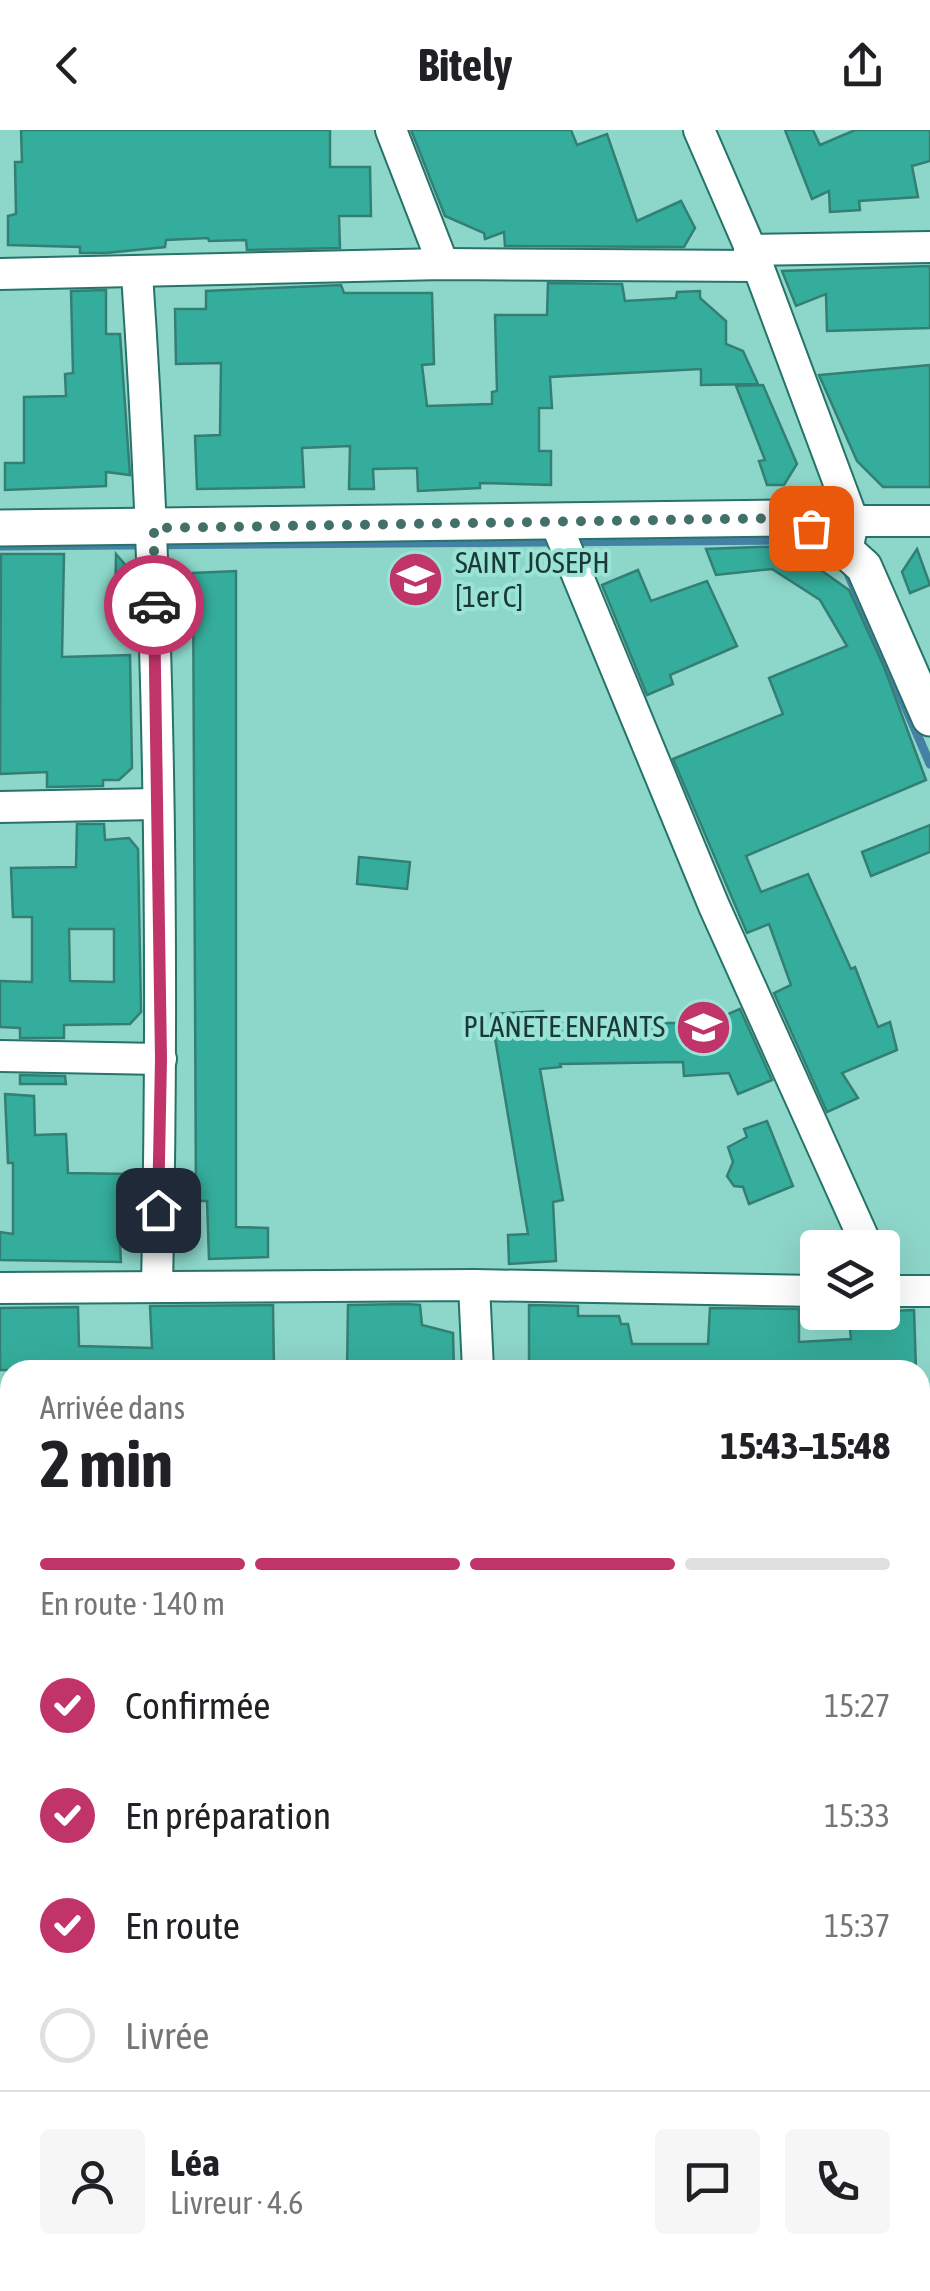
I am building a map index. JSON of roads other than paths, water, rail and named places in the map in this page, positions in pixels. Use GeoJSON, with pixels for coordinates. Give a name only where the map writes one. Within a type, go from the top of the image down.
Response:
{"type":"FeatureCollection","features":[{"type":"Feature","properties":{"kind":"street"},"geometry":{"type":"LineString","coordinates":[[391,130],[443,264]]}},
{"type":"Feature","properties":{"kind":"street"},"geometry":{"type":"LineString","coordinates":[[699,130],[753,258],[850,537],[930,718]]}},
{"type":"Feature","properties":{"kind":"street"},"geometry":{"type":"LineString","coordinates":[[0,274],[753,258],[930,246]]}},
{"type":"Feature","properties":{"kind":"street"},"geometry":{"type":"LineString","coordinates":[[137,274],[154,528],[161,1059],[156,1286]]}},
{"type":"Feature","properties":{"kind":"street"},"geometry":{"type":"LineString","coordinates":[[0,528],[790,518],[833,539],[930,520]]}},
{"type":"Feature","properties":{"kind":"street"},"geometry":{"type":"LineString","coordinates":[[555,522],[714,906],[860,1230]]}},
{"type":"Feature","properties":{"kind":"street"},"geometry":{"type":"LineString","coordinates":[[0,807],[155,804]]}},
{"type":"Feature","properties":{"kind":"street"},"geometry":{"type":"LineString","coordinates":[[0,1056],[161,1059]]}},
{"type":"Feature","properties":{"kind":"street"},"geometry":{"type":"LineString","coordinates":[[474,1285],[478,1360]]}},
{"type":"Feature","properties":{"kind":"street"},"geometry":{"type":"LineString","coordinates":[[0,1288],[474,1285],[800,1291]]}},
{"type":"Feature","properties":{"kind":"street"},"geometry":{"type":"LineString","coordinates":[[900,1289],[930,1292]]}},
{"type":"Feature","properties":{"kind":"waterway"},"geometry":{"type":"LineString","coordinates":[[0,546],[802,540]]}},
{"type":"Feature","properties":{"kind":"waterway"},"geometry":{"type":"LineString","coordinates":[[849,576],[930,764]]}},
{"type":"Feature","properties":{"kind":"place","name":"SAINT JOSEPH [1er C]"},"geometry":{"type":"Point","coordinates":[416,580]}},
{"type":"Feature","properties":{"kind":"place","name":"PLANETE ENFANTS"},"geometry":{"type":"Point","coordinates":[704,1027]}}]}
